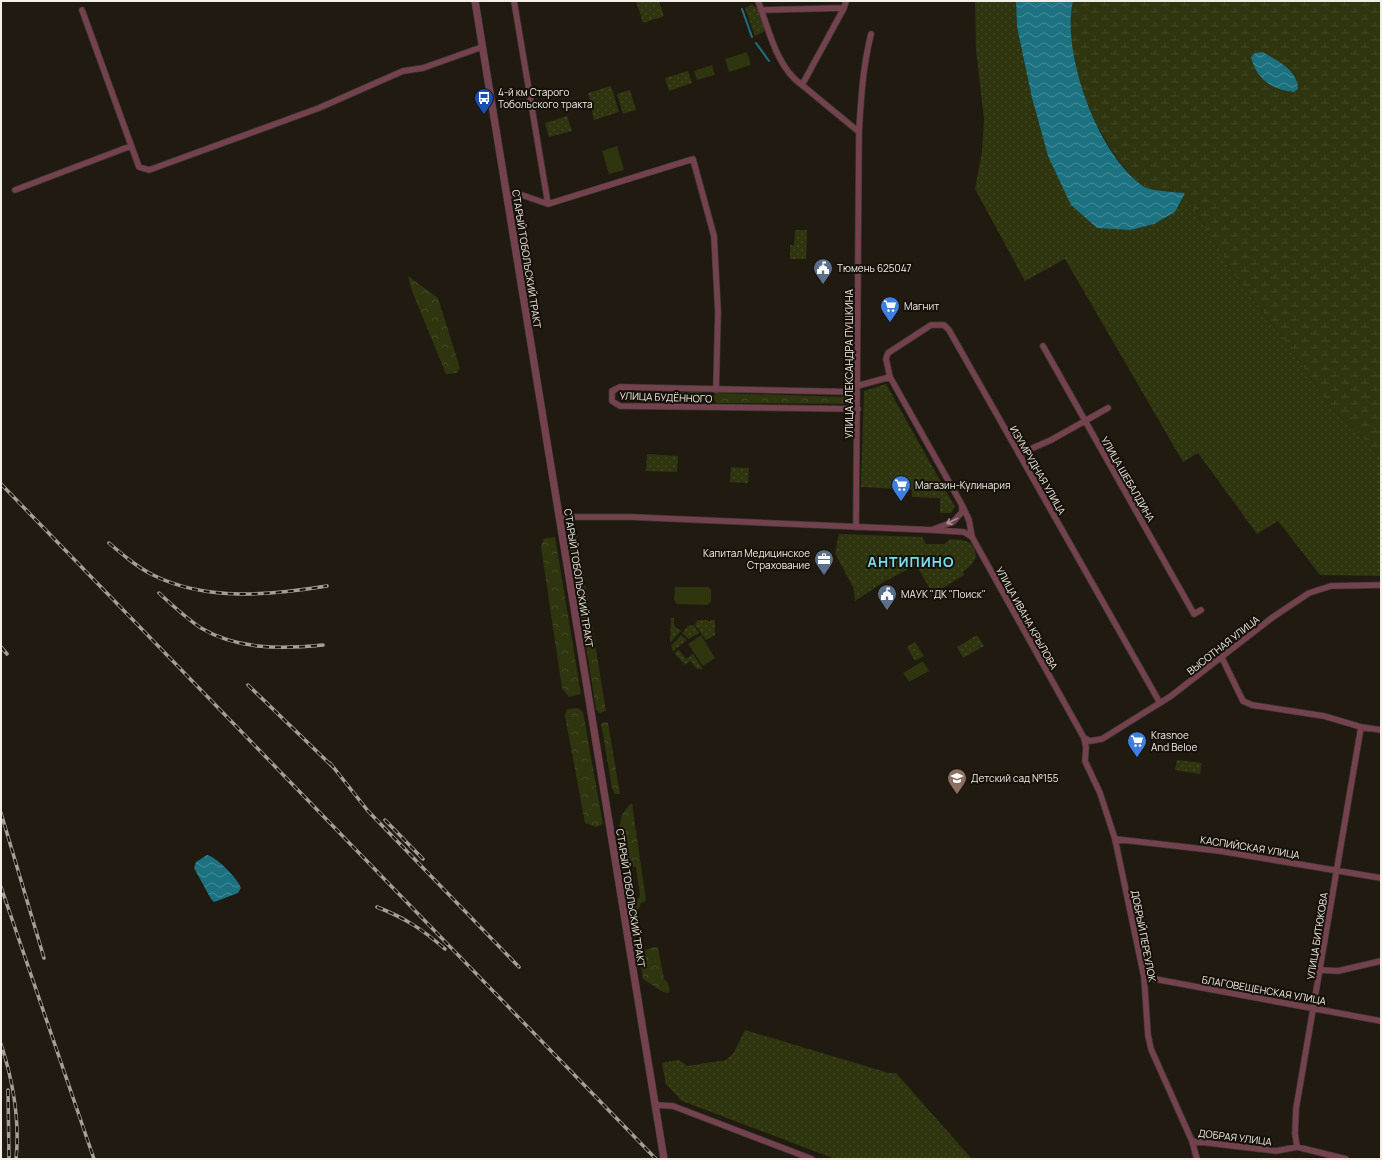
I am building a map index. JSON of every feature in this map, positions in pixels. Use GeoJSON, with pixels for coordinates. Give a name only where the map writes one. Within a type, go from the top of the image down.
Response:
{"type":"FeatureCollection","features":[{"type":"Feature","properties":{"kind":"street","name":"СТАРЫЙ ТОБОЛЬСКИЙ ТРАКТ"},"geometry":{"type":"LineString","coordinates":[[475,1],[664,1159]]}},
{"type":"Feature","properties":{"kind":"street"},"geometry":{"type":"LineString","coordinates":[[514,1],[548,204]]}},
{"type":"Feature","properties":{"kind":"street"},"geometry":{"type":"LineString","coordinates":[[758,1],[782,62],[792,78],[859,132]]}},
{"type":"Feature","properties":{"kind":"street"},"geometry":{"type":"LineString","coordinates":[[802,85],[844,8],[846,1]]}},
{"type":"Feature","properties":{"kind":"street"},"geometry":{"type":"LineString","coordinates":[[761,10],[844,8]]}},
{"type":"Feature","properties":{"kind":"street"},"geometry":{"type":"LineString","coordinates":[[82,10],[139,167],[149,170],[154,170],[319,108],[403,71],[423,68],[482,47]]}},
{"type":"Feature","properties":{"kind":"street","name":"УЛИЦА АЛЕКСАНДРА ПУШКИНА"},"geometry":{"type":"LineString","coordinates":[[856,527],[860,97],[865,57],[871,34]]}},
{"type":"Feature","properties":{"kind":"street"},"geometry":{"type":"LineString","coordinates":[[15,190],[131,146]]}},
{"type":"Feature","properties":{"kind":"street"},"geometry":{"type":"LineString","coordinates":[[507,195],[522,195],[548,204],[693,159],[711,221],[715,241],[718,312],[716,390]]}},
{"type":"Feature","properties":{"kind":"street","name":"ИЗУМРУДНАЯ УЛИЦА"},"geometry":{"type":"LineString","coordinates":[[890,377],[886,359],[888,353],[931,324],[944,325],[949,330],[1160,704]]}},
{"type":"Feature","properties":{"kind":"street","name":"УЛИЦА ШЕБАЛДИНА"},"geometry":{"type":"LineString","coordinates":[[1043,346],[1194,614],[1201,610]]}},
{"type":"Feature","properties":{"kind":"street"},"geometry":{"type":"LineString","coordinates":[[857,386],[890,377]]}},
{"type":"Feature","properties":{"kind":"street","name":"УЛИЦА ИВАНА КРЫЛОВА"},"geometry":{"type":"LineString","coordinates":[[890,377],[962,505],[969,520],[972,537],[1084,738]]}},
{"type":"Feature","properties":{"kind":"street","name":"УЛИЦА БУДЁННОГО"},"geometry":{"type":"LineString","coordinates":[[858,392],[620,387],[612,391],[610,396],[612,401],[620,406],[858,409]]}},
{"type":"Feature","properties":{"kind":"street"},"geometry":{"type":"LineString","coordinates":[[1019,454],[1051,440],[1108,408]]}},
{"type":"Feature","properties":{"kind":"street"},"geometry":{"type":"LineString","coordinates":[[932,530],[953,522],[962,512],[962,505]]}},
{"type":"Feature","properties":{"kind":"street"},"geometry":{"type":"LineString","coordinates":[[559,517],[646,517],[932,530],[964,532],[972,537]]}},
{"type":"Feature","properties":{"kind":"street","name":"ВЫСОТНАЯ УЛИЦА"},"geometry":{"type":"LineString","coordinates":[[1084,738],[1090,741],[1102,739],[1160,704],[1274,617],[1315,591],[1331,586],[1381,585]]}},
{"type":"Feature","properties":{"kind":"street"},"geometry":{"type":"LineString","coordinates":[[1222,658],[1243,701],[1252,705],[1324,716],[1361,727],[1381,730]]}},
{"type":"Feature","properties":{"kind":"street","name":"УЛИЦА БИТЮКОВА"},"geometry":{"type":"LineString","coordinates":[[1297,1147],[1295,1134],[1296,1109],[1321,970],[1361,727]]}},
{"type":"Feature","properties":{"kind":"street","name":"ДОБРЫЙ ПЕРЕУЛОК"},"geometry":{"type":"LineString","coordinates":[[1084,738],[1086,747],[1085,761],[1100,793],[1116,839],[1144,977],[1148,1035],[1151,1049],[1192,1141],[1197,1159]]}},
{"type":"Feature","properties":{"kind":"street","name":"КАСПИЙСКАЯ УЛИЦА"},"geometry":{"type":"LineString","coordinates":[[1116,839],[1220,850],[1381,878]]}},
{"type":"Feature","properties":{"kind":"street"},"geometry":{"type":"LineString","coordinates":[[1321,970],[1338,972],[1381,961]]}},
{"type":"Feature","properties":{"kind":"street","name":"БЛАГОВЕЩЕНСКАЯ УЛИЦА"},"geometry":{"type":"LineString","coordinates":[[1144,977],[1381,1021]]}},
{"type":"Feature","properties":{"kind":"street"},"geometry":{"type":"LineString","coordinates":[[655,1105],[673,1106],[812,1159]]}},
{"type":"Feature","properties":{"kind":"street","name":"ДОБРАЯ УЛИЦА"},"geometry":{"type":"LineString","coordinates":[[1192,1141],[1276,1151],[1297,1147],[1318,1154],[1346,1159]]}},
{"type":"Feature","properties":{"kind":"green space"},"geometry":{"type":"Polygon","coordinates":[[[636,1],[659,1],[664,16],[643,23],[636,1]]]}},
{"type":"Feature","properties":{"kind":"green space"},"geometry":{"type":"Polygon","coordinates":[[[975,1],[1016,1],[1017,27],[1032,98],[1048,156],[1131,230],[1154,224],[1175,212],[1185,193],[1235,276],[1289,346],[1331,408],[1354,428],[1381,458],[1381,576],[1320,575],[1278,521],[1257,534],[1198,453],[1183,462],[1065,259],[1025,281],[975,189],[982,152],[984,119],[976,50],[975,1]]]}},
{"type":"Feature","properties":{"kind":"green space"},"geometry":{"type":"Polygon","coordinates":[[[1073,1],[1381,1],[1381,458],[1354,428],[1331,408],[1289,346],[1235,276],[1185,193],[1146,188],[1131,176],[1109,146],[1090,110],[1073,59],[1070,23],[1073,1]]]}},
{"type":"Feature","properties":{"kind":"green space"},"geometry":{"type":"Polygon","coordinates":[[[752,5],[755,6],[760,12],[765,28],[765,31],[755,36],[745,8],[752,5]]]}},
{"type":"Feature","properties":{"kind":"green space"},"geometry":{"type":"Polygon","coordinates":[[[747,52],[751,65],[729,72],[725,59],[747,52]]]}},
{"type":"Feature","properties":{"kind":"green space"},"geometry":{"type":"Polygon","coordinates":[[[712,65],[715,75],[697,80],[694,71],[712,65]]]}},
{"type":"Feature","properties":{"kind":"green space"},"geometry":{"type":"Polygon","coordinates":[[[688,71],[692,83],[669,91],[665,78],[688,71]]]}},
{"type":"Feature","properties":{"kind":"green space"},"geometry":{"type":"Polygon","coordinates":[[[611,86],[619,112],[594,120],[588,93],[611,86]]]}},
{"type":"Feature","properties":{"kind":"green space"},"geometry":{"type":"Polygon","coordinates":[[[630,90],[636,110],[623,114],[617,94],[630,90]]]}},
{"type":"Feature","properties":{"kind":"green space"},"geometry":{"type":"Polygon","coordinates":[[[567,116],[572,131],[549,137],[545,123],[567,116]]]}},
{"type":"Feature","properties":{"kind":"green space"},"geometry":{"type":"Polygon","coordinates":[[[617,146],[624,170],[609,174],[602,151],[617,146]]]}},
{"type":"Feature","properties":{"kind":"green space"},"geometry":{"type":"Polygon","coordinates":[[[795,230],[807,230],[806,259],[790,259],[790,245],[794,245],[795,230]]]}},
{"type":"Feature","properties":{"kind":"green space"},"geometry":{"type":"Polygon","coordinates":[[[408,276],[438,298],[460,368],[457,373],[446,374],[412,291],[408,276]]]}},
{"type":"Feature","properties":{"kind":"green space"},"geometry":{"type":"Polygon","coordinates":[[[886,384],[955,507],[951,513],[940,513],[940,498],[912,497],[912,490],[861,487],[864,391],[886,384]]]}},
{"type":"Feature","properties":{"kind":"green space"},"geometry":{"type":"Polygon","coordinates":[[[626,392],[637,392],[640,395],[661,396],[660,402],[629,401],[622,398],[622,394],[626,392]]]}},
{"type":"Feature","properties":{"kind":"green space"},"geometry":{"type":"Polygon","coordinates":[[[678,392],[701,392],[704,395],[704,399],[694,404],[668,402],[669,398],[678,392]]]}},
{"type":"Feature","properties":{"kind":"green space"},"geometry":{"type":"Polygon","coordinates":[[[717,393],[848,397],[850,404],[716,403],[713,396],[717,393]]]}},
{"type":"Feature","properties":{"kind":"green space"},"geometry":{"type":"Polygon","coordinates":[[[647,454],[678,456],[677,472],[646,471],[647,454]]]}},
{"type":"Feature","properties":{"kind":"green space"},"geometry":{"type":"Polygon","coordinates":[[[731,467],[749,468],[748,483],[730,482],[731,467]]]}},
{"type":"Feature","properties":{"kind":"green space"},"geometry":{"type":"Polygon","coordinates":[[[569,534],[577,534],[606,711],[599,713],[596,709],[572,558],[567,540],[569,534]]]}},
{"type":"Feature","properties":{"kind":"green space"},"geometry":{"type":"Polygon","coordinates":[[[839,534],[922,537],[926,544],[945,544],[950,539],[962,540],[969,542],[974,548],[976,554],[975,560],[963,572],[964,575],[933,594],[916,565],[882,583],[855,601],[854,589],[835,553],[839,534]]]}},
{"type":"Feature","properties":{"kind":"green space"},"geometry":{"type":"Polygon","coordinates":[[[555,537],[581,694],[569,697],[562,688],[541,547],[543,539],[555,537]]]}},
{"type":"Feature","properties":{"kind":"green space"},"geometry":{"type":"Polygon","coordinates":[[[675,587],[708,587],[711,590],[711,602],[707,605],[677,604],[674,600],[675,587]]]}},
{"type":"Feature","properties":{"kind":"green space"},"geometry":{"type":"Polygon","coordinates":[[[671,618],[674,618],[674,626],[681,631],[670,643],[671,618]]]}},
{"type":"Feature","properties":{"kind":"green space"},"geometry":{"type":"Polygon","coordinates":[[[697,620],[707,620],[710,622],[710,620],[715,620],[715,635],[706,640],[695,625],[697,620]]]}},
{"type":"Feature","properties":{"kind":"green space"},"geometry":{"type":"Polygon","coordinates":[[[694,625],[699,633],[689,639],[682,633],[688,626],[694,625]]]}},
{"type":"Feature","properties":{"kind":"green space"},"geometry":{"type":"Polygon","coordinates":[[[681,635],[687,640],[673,651],[671,646],[681,635]]]}},
{"type":"Feature","properties":{"kind":"green space"},"geometry":{"type":"Polygon","coordinates":[[[701,635],[715,658],[703,666],[688,644],[701,635]]]}},
{"type":"Feature","properties":{"kind":"green space"},"geometry":{"type":"Polygon","coordinates":[[[977,635],[984,646],[963,658],[957,647],[977,635]]]}},
{"type":"Feature","properties":{"kind":"green space"},"geometry":{"type":"Polygon","coordinates":[[[915,642],[924,656],[915,661],[907,647],[915,642]]]}},
{"type":"Feature","properties":{"kind":"green space"},"geometry":{"type":"Polygon","coordinates":[[[679,650],[686,659],[693,654],[703,669],[697,669],[690,661],[685,665],[674,653],[679,650]]]}},
{"type":"Feature","properties":{"kind":"green space"},"geometry":{"type":"Polygon","coordinates":[[[923,661],[929,671],[909,682],[903,673],[923,661]]]}},
{"type":"Feature","properties":{"kind":"green space"},"geometry":{"type":"Polygon","coordinates":[[[578,708],[583,712],[603,824],[596,827],[585,823],[565,716],[567,709],[578,708]]]}},
{"type":"Feature","properties":{"kind":"green space"},"geometry":{"type":"Polygon","coordinates":[[[605,722],[608,723],[620,794],[615,794],[612,788],[601,724],[605,722]]]}},
{"type":"Feature","properties":{"kind":"green space"},"geometry":{"type":"Polygon","coordinates":[[[1177,760],[1202,763],[1200,774],[1175,770],[1177,760]]]}},
{"type":"Feature","properties":{"kind":"green space"},"geometry":{"type":"Polygon","coordinates":[[[632,803],[646,901],[641,903],[635,917],[632,919],[632,906],[640,896],[636,867],[625,865],[620,840],[620,824],[626,809],[632,803]]]}},
{"type":"Feature","properties":{"kind":"green space"},"geometry":{"type":"Polygon","coordinates":[[[654,947],[658,948],[664,979],[668,983],[670,991],[668,993],[663,992],[643,979],[639,952],[654,947]]]}},
{"type":"Feature","properties":{"kind":"green space"},"geometry":{"type":"Polygon","coordinates":[[[745,1030],[889,1073],[896,1073],[972,1159],[835,1159],[682,1101],[666,1084],[662,1064],[665,1062],[679,1060],[687,1066],[726,1060],[733,1054],[745,1030]]]}},
{"type":"Feature","properties":{"kind":"water"},"geometry":{"type":"Polygon","coordinates":[[[1016,1],[1073,1],[1071,23],[1073,48],[1078,74],[1098,127],[1111,151],[1127,171],[1143,186],[1156,190],[1185,193],[1175,212],[1154,224],[1131,230],[1097,228],[1071,205],[1048,156],[1032,98],[1017,27],[1016,1]]]}},
{"type":"Feature","properties":{"kind":"water"},"geometry":{"type":"Polygon","coordinates":[[[1263,52],[1291,71],[1297,82],[1298,89],[1294,92],[1286,91],[1272,86],[1261,77],[1257,72],[1251,57],[1255,53],[1263,52]]]}},
{"type":"Feature","properties":{"kind":"water"},"geometry":{"type":"Polygon","coordinates":[[[207,855],[221,864],[236,879],[241,888],[238,893],[214,902],[211,899],[194,868],[196,862],[207,855]]]}},
{"type":"Feature","properties":{"kind":"waterway"},"geometry":{"type":"LineString","coordinates":[[742,9],[752,37]]}},
{"type":"Feature","properties":{"kind":"waterway"},"geometry":{"type":"LineString","coordinates":[[756,43],[769,61]]}},
{"type":"Feature","properties":{"kind":"railway"},"geometry":{"type":"LineString","coordinates":[[1,484],[656,1159]]}},
{"type":"Feature","properties":{"kind":"railway"},"geometry":{"type":"LineString","coordinates":[[109,543],[147,572],[174,584],[195,589],[217,593],[262,594],[327,586]]}},
{"type":"Feature","properties":{"kind":"railway"},"geometry":{"type":"LineString","coordinates":[[159,593],[201,628],[230,640],[245,644],[276,647],[323,645]]}},
{"type":"Feature","properties":{"kind":"railway"},"geometry":{"type":"LineString","coordinates":[[1,647],[7,654]]}},
{"type":"Feature","properties":{"kind":"railway"},"geometry":{"type":"LineString","coordinates":[[248,685],[333,767]]}},
{"type":"Feature","properties":{"kind":"railway"},"geometry":{"type":"LineString","coordinates":[[330,763],[368,811],[519,967]]}},
{"type":"Feature","properties":{"kind":"railway"},"geometry":{"type":"LineString","coordinates":[[1,813],[44,958]]}},
{"type":"Feature","properties":{"kind":"railway"},"geometry":{"type":"LineString","coordinates":[[385,820],[423,859]]}},
{"type":"Feature","properties":{"kind":"railway"},"geometry":{"type":"LineString","coordinates":[[1,887],[94,1159]]}},
{"type":"Feature","properties":{"kind":"railway"},"geometry":{"type":"LineString","coordinates":[[377,907],[396,915],[413,925],[445,949]]}},
{"type":"Feature","properties":{"kind":"railway"},"geometry":{"type":"LineString","coordinates":[[1,1044],[12,1086],[16,1115],[16,1159]]}},
{"type":"Feature","properties":{"kind":"railway"},"geometry":{"type":"LineString","coordinates":[[8,1090],[9,1159]]}},
{"type":"Feature","properties":{"kind":"place","name":"4-й км Старого Тобольского тракта"},"geometry":{"type":"Point","coordinates":[484,115]}},
{"type":"Feature","properties":{"kind":"place","name":"Тюмень 625047"},"geometry":{"type":"Point","coordinates":[823,285]}},
{"type":"Feature","properties":{"kind":"place","name":"Магнит"},"geometry":{"type":"Point","coordinates":[890,323]}},
{"type":"Feature","properties":{"kind":"place","name":"Магазин-Кулинария"},"geometry":{"type":"Point","coordinates":[901,502]}},
{"type":"Feature","properties":{"kind":"place","name":"Капитал Медицинское Страхование"},"geometry":{"type":"Point","coordinates":[824,576]}},
{"type":"Feature","properties":{"kind":"place","name":"МАУК \"ДК \"Поиск\""},"geometry":{"type":"Point","coordinates":[887,611]}},
{"type":"Feature","properties":{"kind":"place","name":"Krasnoe And Beloe"},"geometry":{"type":"Point","coordinates":[1137,758]}},
{"type":"Feature","properties":{"kind":"place","name":"Детский сад №155"},"geometry":{"type":"Point","coordinates":[957,795]}},
{"type":"Feature","properties":{"kind":"district","name":"АНТИПИНО"},"geometry":{"type":"Point","coordinates":[911,562]}}]}
